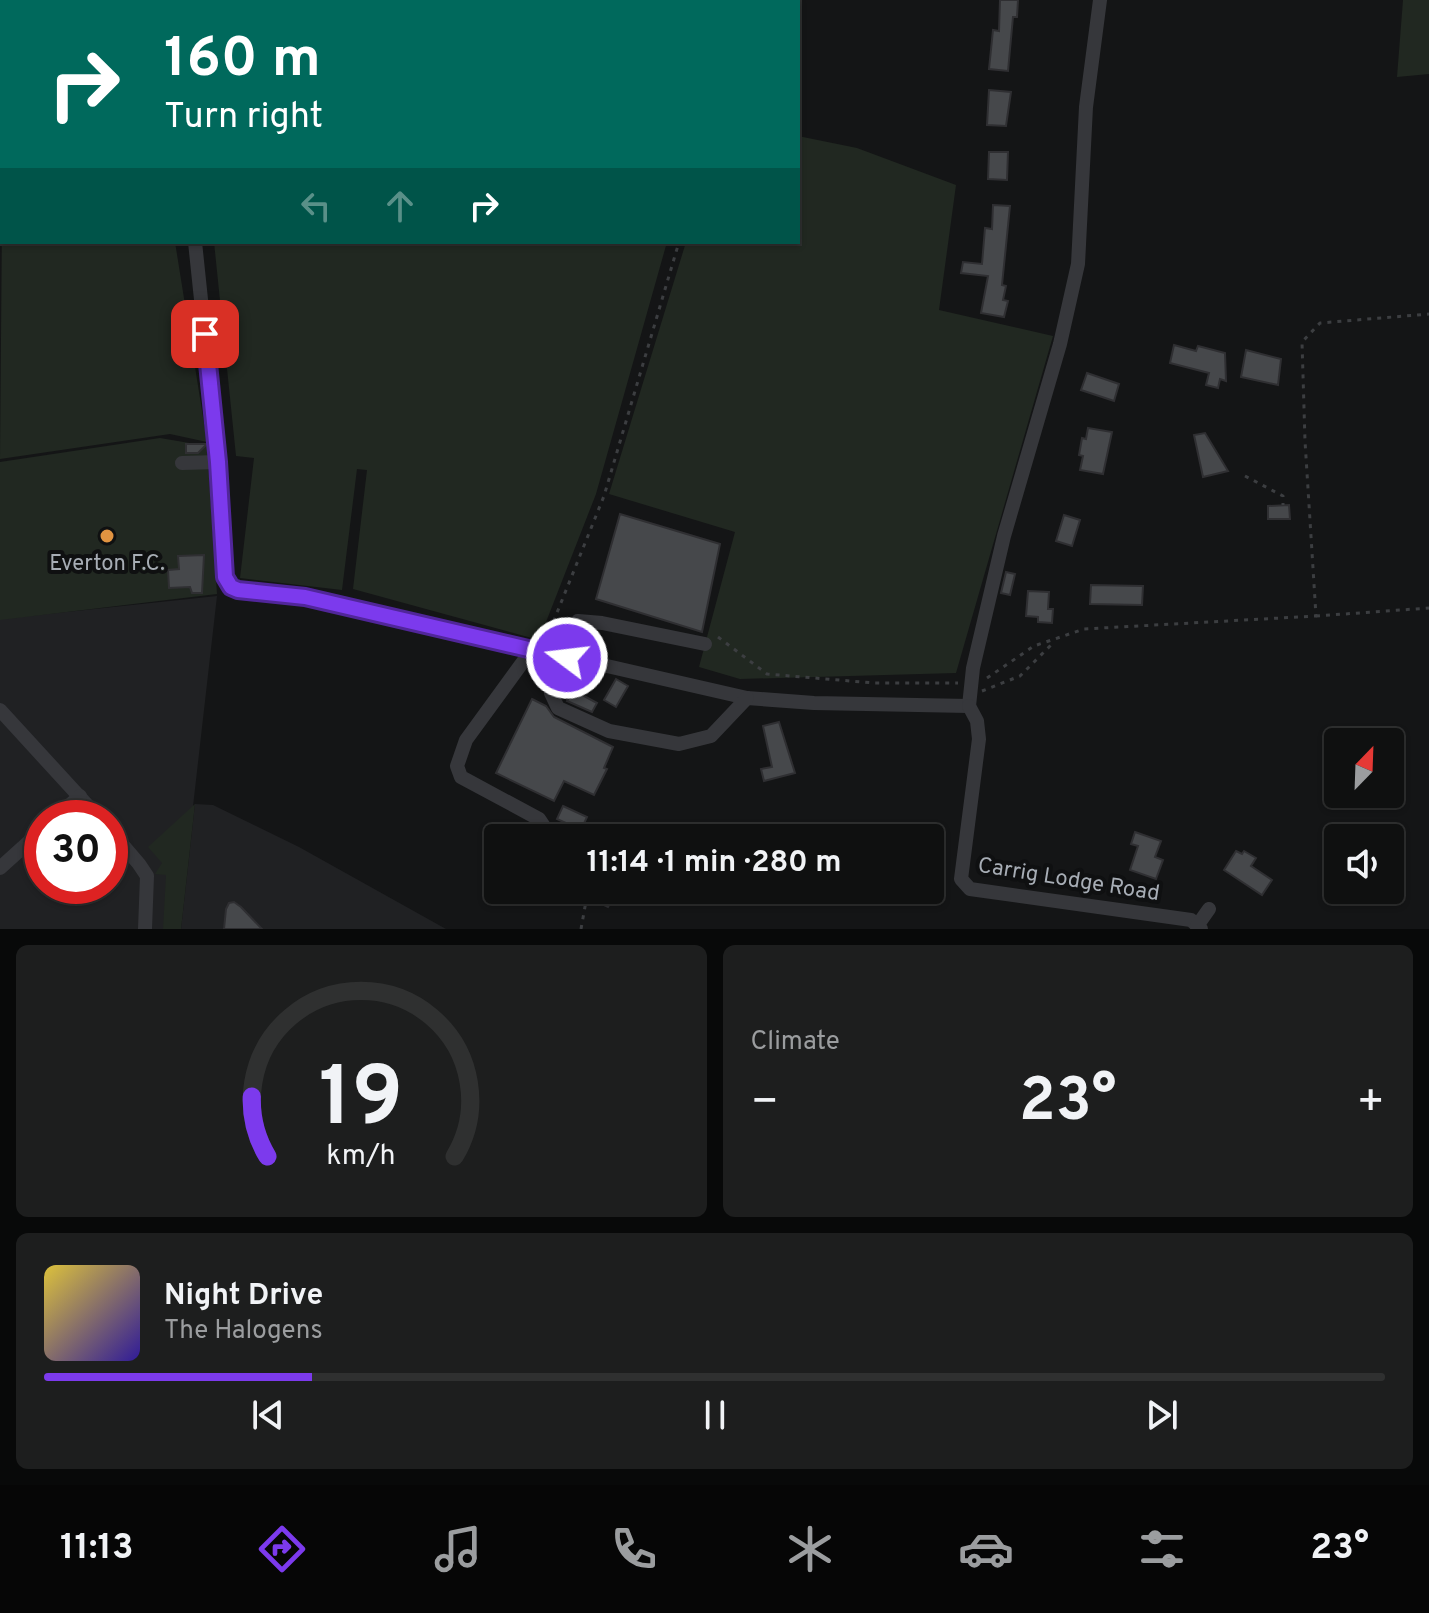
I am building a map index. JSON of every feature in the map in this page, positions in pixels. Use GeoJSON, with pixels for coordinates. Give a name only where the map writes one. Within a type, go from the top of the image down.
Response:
{"type":"FeatureCollection","features":[{"type":"Feature","properties":{"kind":"street"},"geometry":{"type":"LineString","coordinates":[[195,244],[218,462],[225,577],[231,587],[305,597],[747,698],[814,703],[970,700],[983,623],[1004,536],[1057,357],[1078,264],[1086,107],[1100,0]]}},
{"type":"Feature","properties":{"kind":"street"},"geometry":{"type":"LineString","coordinates":[[182,463],[218,462]]}},
{"type":"Feature","properties":{"kind":"street"},"geometry":{"type":"LineString","coordinates":[[707,637],[578,621],[551,693],[558,708],[609,731],[679,744],[711,736],[747,698]]}},
{"type":"Feature","properties":{"kind":"street"},"geometry":{"type":"LineString","coordinates":[[537,650],[466,740],[457,766],[461,777],[539,819],[542,824]]}},
{"type":"Feature","properties":{"kind":"street","name":"Carrig Lodge Road"},"geometry":{"type":"LineString","coordinates":[[970,700],[979,739],[961,879],[970,889],[1191,920],[1199,927]]}},
{"type":"Feature","properties":{"kind":"street"},"geometry":{"type":"LineString","coordinates":[[0,710],[83,800]]}},
{"type":"Feature","properties":{"kind":"street"},"geometry":{"type":"LineString","coordinates":[[75,800],[80,796]]}},
{"type":"Feature","properties":{"kind":"street"},"geometry":{"type":"LineString","coordinates":[[0,868],[24,846]]}},
{"type":"Feature","properties":{"kind":"street"},"geometry":{"type":"LineString","coordinates":[[128,851],[147,876],[145,929]]}},
{"type":"Feature","properties":{"kind":"street"},"geometry":{"type":"LineString","coordinates":[[1199,927],[1209,909]]}},
{"type":"Feature","properties":{"kind":"path"},"geometry":{"type":"LineString","coordinates":[[537,650],[604,496],[678,244]]}},
{"type":"Feature","properties":{"kind":"path"},"geometry":{"type":"LineString","coordinates":[[1316,616],[1302,342],[1320,323],[1429,314]]}},
{"type":"Feature","properties":{"kind":"path"},"geometry":{"type":"LineString","coordinates":[[1245,476],[1283,496],[1283,505]]}},
{"type":"Feature","properties":{"kind":"path"},"geometry":{"type":"LineString","coordinates":[[983,680],[1034,646],[1084,629],[1429,608]]}},
{"type":"Feature","properties":{"kind":"path"},"geometry":{"type":"LineString","coordinates":[[707,637],[767,674],[874,683],[958,683]]}},
{"type":"Feature","properties":{"kind":"path"},"geometry":{"type":"LineString","coordinates":[[970,700],[1020,676],[1056,639]]}},
{"type":"Feature","properties":{"kind":"path"},"geometry":{"type":"LineString","coordinates":[[581,929],[585,904]]}},
{"type":"Feature","properties":{"kind":"shaded area"},"geometry":{"type":"Polygon","coordinates":[[[1403,0],[1429,0],[1429,74],[1397,77],[1403,0]]]}},
{"type":"Feature","properties":{"kind":"shaded area"},"geometry":{"type":"Polygon","coordinates":[[[800,136],[857,148],[956,185],[939,310],[1053,336],[956,673],[740,679],[699,667],[735,532],[609,494],[685,244],[800,244],[800,136]]]}},
{"type":"Feature","properties":{"kind":"shaded area"},"geometry":{"type":"Polygon","coordinates":[[[2,244],[175,244],[207,442],[170,434],[0,459],[2,244]]]}},
{"type":"Feature","properties":{"kind":"shaded area"},"geometry":{"type":"Polygon","coordinates":[[[214,244],[666,244],[596,494],[539,640],[353,589],[367,470],[357,469],[342,590],[240,578],[254,458],[236,456],[214,244]]]}},
{"type":"Feature","properties":{"kind":"shaded area","name":"Everton F.C."},"geometry":{"type":"Polygon","coordinates":[[[160,438],[207,446],[217,594],[0,620],[0,462],[160,438]]]}},
{"type":"Feature","properties":{"kind":"shaded area"},"geometry":{"type":"Polygon","coordinates":[[[217,596],[179,929],[0,929],[0,619],[217,596]]]}},
{"type":"Feature","properties":{"kind":"shaded area"},"geometry":{"type":"Polygon","coordinates":[[[195,804],[213,805],[299,847],[446,929],[181,929],[195,804]]]}},
{"type":"Feature","properties":{"kind":"shaded area"},"geometry":{"type":"Polygon","coordinates":[[[195,804],[181,929],[163,929],[166,875],[155,874],[162,863],[148,847],[195,804]]]}},
{"type":"Feature","properties":{"kind":"building"},"geometry":{"type":"Polygon","coordinates":[[[1000,0],[1018,0],[1017,17],[1013,17],[1008,71],[989,69],[993,30],[999,31],[1000,0]]]}},
{"type":"Feature","properties":{"kind":"building"},"geometry":{"type":"Polygon","coordinates":[[[989,90],[1011,92],[1006,126],[987,125],[989,90]]]}},
{"type":"Feature","properties":{"kind":"building"},"geometry":{"type":"Polygon","coordinates":[[[989,152],[1008,152],[1007,180],[988,179],[989,152]]]}},
{"type":"Feature","properties":{"kind":"building"},"geometry":{"type":"Polygon","coordinates":[[[993,205],[1010,206],[1002,285],[1006,286],[1003,300],[1008,301],[1004,317],[981,313],[988,276],[961,273],[963,262],[982,264],[985,228],[992,229],[993,205]]]}},
{"type":"Feature","properties":{"kind":"building"},"geometry":{"type":"Polygon","coordinates":[[[1174,345],[1196,351],[1198,346],[1225,353],[1226,381],[1220,379],[1218,388],[1206,385],[1209,373],[1170,363],[1174,345]]]}},
{"type":"Feature","properties":{"kind":"building"},"geometry":{"type":"Polygon","coordinates":[[[1246,350],[1281,359],[1278,385],[1241,377],[1246,350]]]}},
{"type":"Feature","properties":{"kind":"building"},"geometry":{"type":"Polygon","coordinates":[[[1087,373],[1119,384],[1114,401],[1081,390],[1087,373]]]}},
{"type":"Feature","properties":{"kind":"building"},"geometry":{"type":"Polygon","coordinates":[[[1088,428],[1112,432],[1103,474],[1080,470],[1082,438],[1086,439],[1088,428]]]}},
{"type":"Feature","properties":{"kind":"building"},"geometry":{"type":"Polygon","coordinates":[[[1205,433],[1228,471],[1203,477],[1194,435],[1205,433]]]}},
{"type":"Feature","properties":{"kind":"building"},"geometry":{"type":"Polygon","coordinates":[[[186,444],[206,445],[198,453],[186,453],[186,444]]]}},
{"type":"Feature","properties":{"kind":"building"},"geometry":{"type":"Polygon","coordinates":[[[1289,505],[1290,519],[1268,519],[1268,506],[1289,505]]]}},
{"type":"Feature","properties":{"kind":"building"},"geometry":{"type":"Polygon","coordinates":[[[620,514],[720,544],[702,632],[596,599],[620,514]]]}},
{"type":"Feature","properties":{"kind":"building"},"geometry":{"type":"Polygon","coordinates":[[[1064,515],[1080,520],[1072,546],[1056,541],[1064,515]]]}},
{"type":"Feature","properties":{"kind":"building"},"geometry":{"type":"Polygon","coordinates":[[[204,555],[202,593],[192,593],[190,587],[169,588],[168,570],[179,569],[178,556],[204,555]]]}},
{"type":"Feature","properties":{"kind":"building"},"geometry":{"type":"Polygon","coordinates":[[[1006,572],[1015,574],[1010,595],[1001,593],[1006,572]]]}},
{"type":"Feature","properties":{"kind":"building"},"geometry":{"type":"Polygon","coordinates":[[[1091,585],[1143,586],[1142,605],[1090,604],[1091,585]]]}},
{"type":"Feature","properties":{"kind":"building"},"geometry":{"type":"Polygon","coordinates":[[[1028,591],[1049,592],[1048,609],[1053,609],[1052,623],[1038,622],[1038,617],[1026,616],[1028,591]]]}},
{"type":"Feature","properties":{"kind":"building"},"geometry":{"type":"Polygon","coordinates":[[[616,679],[628,686],[616,707],[604,700],[616,679]]]}},
{"type":"Feature","properties":{"kind":"building"},"geometry":{"type":"Polygon","coordinates":[[[573,690],[597,703],[592,712],[567,701],[573,690]]]}},
{"type":"Feature","properties":{"kind":"building"},"geometry":{"type":"Polygon","coordinates":[[[532,699],[546,706],[554,717],[613,747],[604,768],[607,769],[594,795],[564,781],[554,801],[496,773],[532,699]]]}},
{"type":"Feature","properties":{"kind":"building"},"geometry":{"type":"Polygon","coordinates":[[[779,722],[795,773],[764,781],[761,769],[772,767],[763,726],[779,722]]]}},
{"type":"Feature","properties":{"kind":"building"},"geometry":{"type":"Polygon","coordinates":[[[563,806],[587,817],[584,824],[568,824],[557,819],[563,806]]]}},
{"type":"Feature","properties":{"kind":"building"},"geometry":{"type":"Polygon","coordinates":[[[1135,832],[1161,841],[1155,857],[1163,860],[1156,879],[1130,870],[1138,846],[1131,844],[1135,832]]]}},
{"type":"Feature","properties":{"kind":"building"},"geometry":{"type":"Polygon","coordinates":[[[1236,851],[1242,854],[1244,851],[1256,858],[1251,866],[1272,880],[1262,895],[1224,870],[1236,851]]]}},
{"type":"Feature","properties":{"kind":"building"},"geometry":{"type":"Polygon","coordinates":[[[234,902],[262,929],[224,929],[226,909],[229,903],[234,902]]]}},
{"type":"Feature","properties":{"kind":"place","name":"Everton F.C."},"geometry":{"type":"Point","coordinates":[107,536]}},
{"type":"Feature","properties":{"kind":"route"},"geometry":{"type":"LineString","coordinates":[[205,334],[218,462],[225,577],[231,587],[305,597],[567,658]]}}]}
